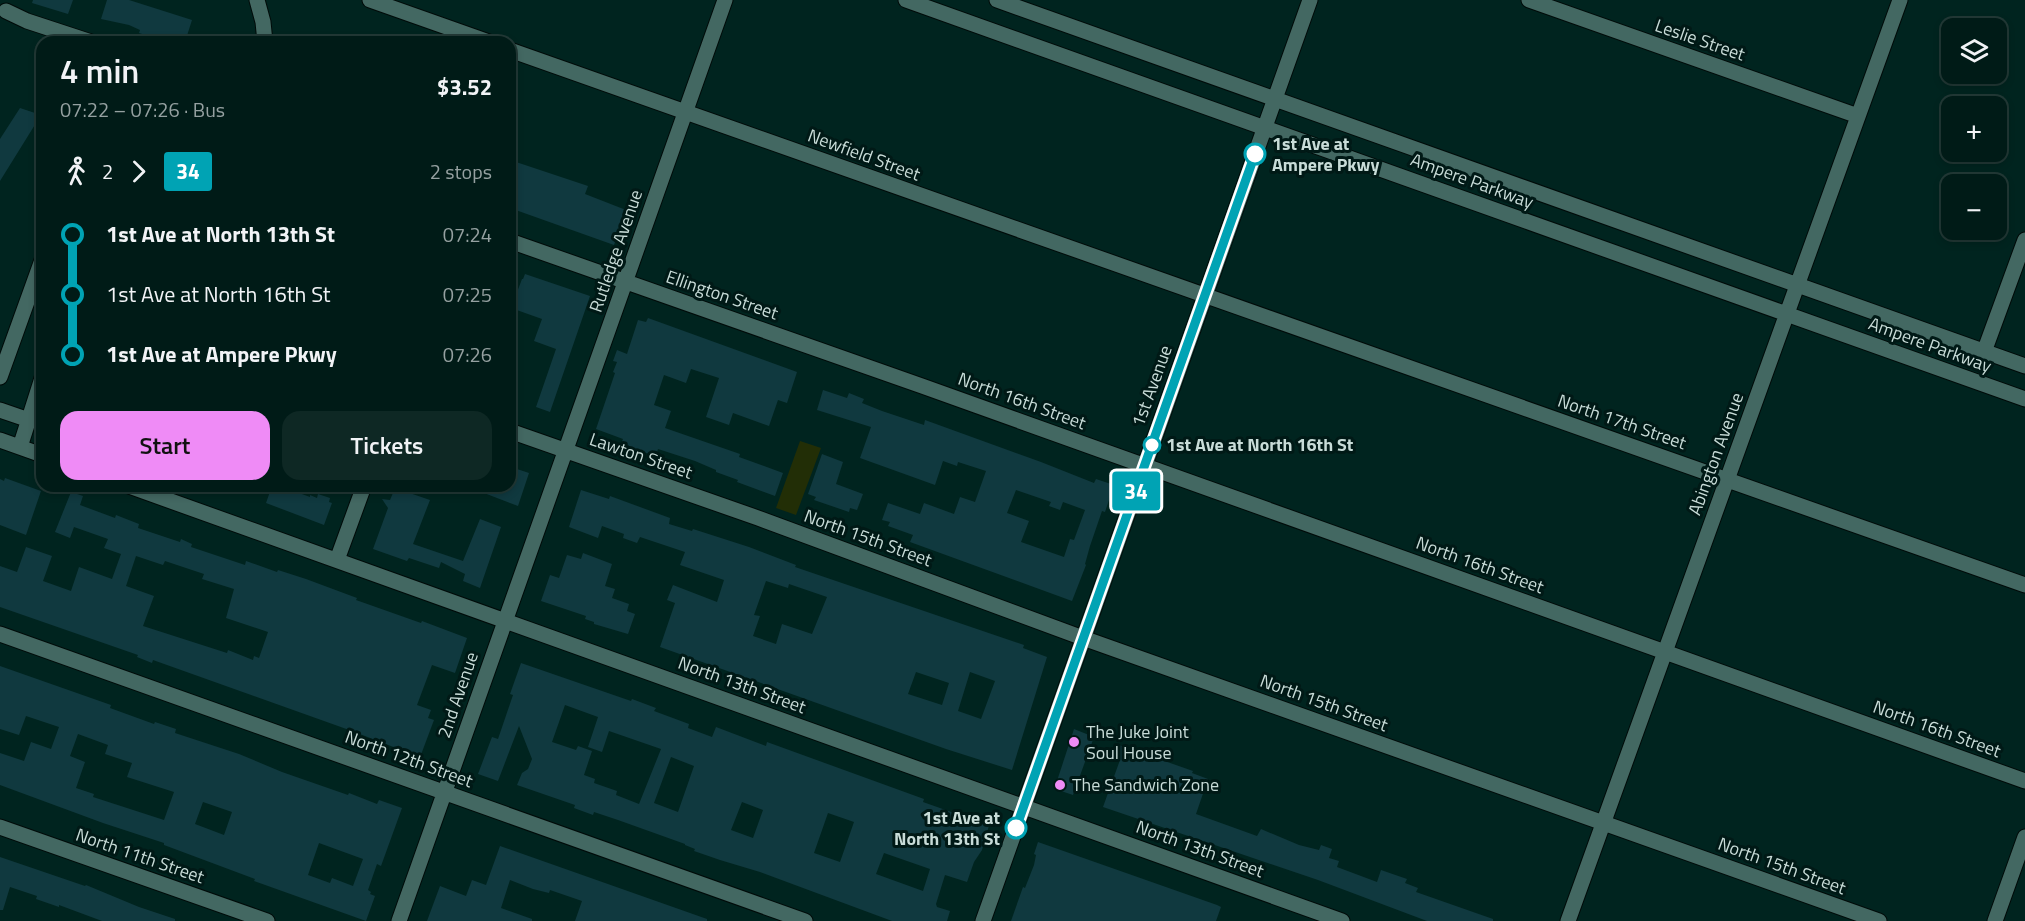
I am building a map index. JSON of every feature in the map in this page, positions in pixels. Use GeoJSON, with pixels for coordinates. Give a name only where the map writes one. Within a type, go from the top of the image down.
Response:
{"type":"FeatureCollection","features":[{"type":"Feature","properties":{"kind":"street"},"geometry":{"type":"LineString","coordinates":[[257,0],[264,36]]}},
{"type":"Feature","properties":{"kind":"street"},"geometry":{"type":"LineString","coordinates":[[370,0],[472,36]]}},
{"type":"Feature","properties":{"kind":"street","name":"Rutledge Avenue"},"geometry":{"type":"LineString","coordinates":[[542,515],[725,0]]}},
{"type":"Feature","properties":{"kind":"street","name":"Ampere Parkway"},"geometry":{"type":"LineString","coordinates":[[906,0],[2025,399]]}},
{"type":"Feature","properties":{"kind":"street","name":"Ampere Parkway"},"geometry":{"type":"LineString","coordinates":[[996,0],[2025,366]]}},
{"type":"Feature","properties":{"kind":"street","name":"1st Avenue"},"geometry":{"type":"LineString","coordinates":[[982,921],[1310,0]]}},
{"type":"Feature","properties":{"kind":"street","name":"Leslie Street"},"geometry":{"type":"LineString","coordinates":[[1529,0],[1858,116]]}},
{"type":"Feature","properties":{"kind":"street","name":"Abington Avenue"},"geometry":{"type":"LineString","coordinates":[[1568,921],[1900,0]]}},
{"type":"Feature","properties":{"kind":"street"},"geometry":{"type":"LineString","coordinates":[[6,10],[27,21],[73,36]]}},
{"type":"Feature","properties":{"kind":"street","name":"Newfield Street"},"geometry":{"type":"LineString","coordinates":[[516,52],[1205,297]]}},
{"type":"Feature","properties":{"kind":"street"},"geometry":{"type":"LineString","coordinates":[[1984,352],[2025,240]]}},
{"type":"Feature","properties":{"kind":"street","name":"Ellington Street"},"geometry":{"type":"LineString","coordinates":[[516,243],[922,386]]}},
{"type":"Feature","properties":{"kind":"street"},"geometry":{"type":"LineString","coordinates":[[0,376],[36,277]]}},
{"type":"Feature","properties":{"kind":"street","name":"North 17th Street"},"geometry":{"type":"LineString","coordinates":[[1205,297],[2025,585]]}},
{"type":"Feature","properties":{"kind":"street","name":"North 16th Street"},"geometry":{"type":"LineString","coordinates":[[922,386],[2025,781]]}},
{"type":"Feature","properties":{"kind":"street"},"geometry":{"type":"LineString","coordinates":[[20,447],[36,397]]}},
{"type":"Feature","properties":{"kind":"street"},"geometry":{"type":"LineString","coordinates":[[0,410],[29,420]]}},
{"type":"Feature","properties":{"kind":"street","name":"Lawton Street"},"geometry":{"type":"LineString","coordinates":[[516,433],[758,518]]}},
{"type":"Feature","properties":{"kind":"street"},"geometry":{"type":"LineString","coordinates":[[0,440],[36,453]]}},
{"type":"Feature","properties":{"kind":"street","name":"North 13th Street"},"geometry":{"type":"LineString","coordinates":[[146,492],[1342,921]]}},
{"type":"Feature","properties":{"kind":"street"},"geometry":{"type":"LineString","coordinates":[[337,560],[362,492]]}},
{"type":"Feature","properties":{"kind":"street","name":"2nd Avenue"},"geometry":{"type":"LineString","coordinates":[[399,921],[542,515]]}},
{"type":"Feature","properties":{"kind":"street","name":"North 15th Street"},"geometry":{"type":"LineString","coordinates":[[758,518],[1083,639],[1879,921]]}},
{"type":"Feature","properties":{"kind":"street","name":"North 12th Street"},"geometry":{"type":"LineString","coordinates":[[0,634],[805,921]]}},
{"type":"Feature","properties":{"kind":"street","name":"North 11th Street"},"geometry":{"type":"LineString","coordinates":[[0,827],[267,921]]}},
{"type":"Feature","properties":{"kind":"street"},"geometry":{"type":"LineString","coordinates":[[1995,921],[2025,837]]}},
{"type":"Feature","properties":{"kind":"green space"},"geometry":{"type":"Polygon","coordinates":[[[800,441],[821,448],[796,515],[776,508],[800,441]]]}},
{"type":"Feature","properties":{"kind":"building"},"geometry":{"type":"Polygon","coordinates":[[[33,0],[73,0],[68,14],[32,3],[33,0]]]}},
{"type":"Feature","properties":{"kind":"building"},"geometry":{"type":"Polygon","coordinates":[[[107,0],[129,0],[192,20],[187,36],[148,36],[139,33],[140,30],[129,25],[101,19],[107,0]]]}},
{"type":"Feature","properties":{"kind":"building"},"geometry":{"type":"Polygon","coordinates":[[[20,108],[36,113],[36,123],[0,181],[0,139],[20,108]]]}},
{"type":"Feature","properties":{"kind":"building"},"geometry":{"type":"Polygon","coordinates":[[[516,162],[588,186],[585,194],[626,210],[614,245],[516,210],[516,162]]]}},
{"type":"Feature","properties":{"kind":"building"},"geometry":{"type":"Polygon","coordinates":[[[525,274],[590,296],[550,412],[536,407],[556,349],[534,341],[542,319],[516,310],[516,295],[525,274]]]}},
{"type":"Feature","properties":{"kind":"building"},"geometry":{"type":"Polygon","coordinates":[[[648,318],[797,372],[787,403],[778,400],[769,426],[733,413],[729,425],[706,417],[719,378],[691,369],[686,383],[664,375],[654,405],[671,411],[665,428],[740,454],[739,457],[783,473],[775,496],[737,482],[738,480],[695,461],[658,449],[656,456],[621,444],[623,439],[596,429],[615,373],[613,372],[617,362],[613,361],[617,350],[627,354],[638,320],[646,322],[648,318]]]}},
{"type":"Feature","properties":{"kind":"building"},"geometry":{"type":"Polygon","coordinates":[[[823,390],[847,398],[849,393],[864,399],[862,403],[882,411],[924,425],[925,420],[1094,483],[1096,479],[1114,485],[1105,512],[1102,511],[1086,565],[1072,601],[910,542],[913,535],[888,526],[890,522],[882,520],[888,503],[920,514],[924,503],[954,514],[960,497],[975,502],[986,471],[958,462],[957,466],[943,461],[935,485],[860,458],[871,427],[817,410],[823,390]],[[1016,490],[1007,513],[1029,521],[1021,542],[1064,557],[1070,539],[1074,540],[1085,510],[1063,502],[1060,510],[1049,506],[1051,502],[1016,490]]]}},
{"type":"Feature","properties":{"kind":"building"},"geometry":{"type":"Polygon","coordinates":[[[822,454],[843,462],[836,484],[863,494],[857,510],[850,508],[849,512],[814,500],[816,497],[808,494],[822,454]]]}},
{"type":"Feature","properties":{"kind":"building"},"geometry":{"type":"Polygon","coordinates":[[[516,469],[529,473],[518,506],[481,492],[516,492],[516,469]]]}},
{"type":"Feature","properties":{"kind":"building"},"geometry":{"type":"Polygon","coordinates":[[[5,478],[41,492],[26,535],[0,525],[0,479],[4,481],[5,478]]]}},
{"type":"Feature","properties":{"kind":"building"},"geometry":{"type":"Polygon","coordinates":[[[581,490],[609,499],[610,496],[670,518],[669,524],[692,531],[693,529],[749,547],[796,565],[795,567],[1024,645],[1023,648],[1047,657],[1012,770],[946,749],[660,647],[675,603],[667,600],[673,585],[717,602],[724,580],[680,565],[685,552],[640,537],[637,543],[623,538],[624,534],[602,526],[598,538],[569,527],[581,490]],[[766,581],[754,615],[760,616],[753,636],[776,644],[782,624],[812,634],[827,597],[789,584],[788,588],[766,581]],[[916,672],[908,694],[942,705],[949,683],[916,672]],[[970,672],[958,711],[981,719],[995,681],[970,672]]]}},
{"type":"Feature","properties":{"kind":"building"},"geometry":{"type":"Polygon","coordinates":[[[71,492],[83,496],[80,505],[139,524],[138,528],[180,542],[181,539],[192,544],[191,547],[245,565],[246,561],[306,579],[357,598],[356,600],[467,638],[455,673],[432,665],[417,705],[431,710],[428,718],[434,720],[419,760],[395,750],[396,748],[352,731],[153,660],[152,663],[137,657],[138,655],[0,607],[0,566],[17,572],[26,547],[52,556],[43,581],[71,591],[79,567],[112,579],[121,554],[104,548],[108,539],[74,527],[70,538],[55,532],[71,492]],[[136,556],[126,586],[154,596],[143,626],[227,653],[228,650],[253,660],[254,656],[259,658],[268,632],[226,618],[234,589],[202,579],[204,574],[165,561],[163,565],[136,556]]]}},
{"type":"Feature","properties":{"kind":"building"},"geometry":{"type":"Polygon","coordinates":[[[270,492],[296,492],[317,498],[318,494],[330,498],[329,502],[332,503],[324,525],[266,503],[270,492]]]}},
{"type":"Feature","properties":{"kind":"building"},"geometry":{"type":"Polygon","coordinates":[[[393,492],[407,492],[430,500],[413,544],[463,561],[480,519],[501,527],[480,588],[463,581],[465,574],[441,562],[439,568],[409,558],[407,561],[373,549],[388,508],[382,499],[390,500],[393,492]]]}},
{"type":"Feature","properties":{"kind":"building"},"geometry":{"type":"Polygon","coordinates":[[[583,553],[612,564],[605,586],[615,589],[612,598],[629,604],[627,611],[635,614],[628,634],[594,624],[585,619],[586,616],[541,601],[550,575],[559,578],[567,555],[581,559],[583,553]]]}},
{"type":"Feature","properties":{"kind":"building"},"geometry":{"type":"Polygon","coordinates":[[[521,663],[656,708],[654,711],[689,724],[688,728],[712,737],[716,727],[766,746],[767,742],[924,799],[923,802],[971,819],[972,815],[990,822],[982,850],[974,862],[967,882],[945,875],[936,904],[937,907],[950,911],[947,921],[892,921],[760,872],[694,851],[695,849],[685,844],[618,820],[594,812],[593,815],[574,808],[575,805],[517,785],[532,759],[519,726],[498,781],[478,774],[492,737],[498,739],[513,695],[510,694],[521,663]],[[565,705],[552,742],[576,750],[578,746],[592,751],[584,775],[595,779],[594,783],[617,791],[616,795],[639,804],[661,749],[609,731],[602,752],[588,747],[598,717],[565,705]],[[671,757],[654,803],[678,812],[694,766],[671,757]],[[742,802],[731,830],[753,838],[763,810],[742,802]],[[828,813],[814,853],[840,862],[854,822],[828,813]],[[884,853],[876,874],[923,891],[930,869],[884,853]]]}},
{"type":"Feature","properties":{"kind":"building"},"geometry":{"type":"Polygon","coordinates":[[[0,666],[111,705],[110,708],[154,724],[155,722],[176,729],[175,733],[239,754],[282,772],[377,804],[379,800],[402,808],[381,866],[377,864],[368,890],[375,896],[366,921],[254,881],[255,879],[164,845],[164,843],[0,785],[0,753],[24,761],[31,742],[51,749],[59,727],[26,716],[19,735],[0,729],[0,666]],[[78,734],[70,756],[85,762],[76,788],[94,794],[93,797],[164,820],[174,792],[127,777],[132,763],[105,754],[108,745],[78,734]],[[203,802],[195,824],[224,835],[232,812],[203,802]],[[319,843],[308,875],[330,883],[332,878],[353,886],[363,859],[319,843]]]}},
{"type":"Feature","properties":{"kind":"building"},"geometry":{"type":"Polygon","coordinates":[[[1074,729],[1094,737],[1073,795],[1058,790],[1056,784],[1074,729]]]}},
{"type":"Feature","properties":{"kind":"building"},"geometry":{"type":"Polygon","coordinates":[[[1119,745],[1193,771],[1192,773],[1208,779],[1196,814],[1257,836],[1261,829],[1299,845],[1319,850],[1321,845],[1332,849],[1329,858],[1339,861],[1337,867],[1377,882],[1381,870],[1407,879],[1405,883],[1418,888],[1416,892],[1493,919],[1493,921],[1427,921],[1318,880],[1103,807],[1120,760],[1115,758],[1119,745]]]}},
{"type":"Feature","properties":{"kind":"building"},"geometry":{"type":"Polygon","coordinates":[[[1038,842],[1217,905],[1221,907],[1216,921],[1011,921],[1023,887],[1025,888],[1034,865],[1036,855],[1034,854],[1038,842]]]}},
{"type":"Feature","properties":{"kind":"building"},"geometry":{"type":"Polygon","coordinates":[[[500,846],[707,919],[707,921],[575,921],[582,901],[550,890],[549,893],[533,889],[510,880],[501,908],[532,919],[532,921],[427,921],[440,886],[466,896],[472,880],[486,885],[500,846]]]}},
{"type":"Feature","properties":{"kind":"building"},"geometry":{"type":"Polygon","coordinates":[[[0,857],[86,885],[175,919],[175,921],[102,921],[36,899],[37,896],[10,887],[3,910],[0,910],[0,857]]]}},
{"type":"Feature","properties":{"kind":"bus line","name":"34"},"geometry":{"type":"LineString","coordinates":[[1016,828],[1255,154]]}},
{"type":"Feature","properties":{"kind":"place","name":"1st Ave at Ampere Pkwy"},"geometry":{"type":"Point","coordinates":[1255,154]}},
{"type":"Feature","properties":{"kind":"place","name":"1st Ave at North 16th St"},"geometry":{"type":"Point","coordinates":[1152,445]}},
{"type":"Feature","properties":{"kind":"place","name":"The Juke Joint Soul House"},"geometry":{"type":"Point","coordinates":[1074,742]}},
{"type":"Feature","properties":{"kind":"place","name":"The Sandwich Zone"},"geometry":{"type":"Point","coordinates":[1060,785]}},
{"type":"Feature","properties":{"kind":"place","name":"1st Ave at North 13th St"},"geometry":{"type":"Point","coordinates":[1016,828]}}]}
